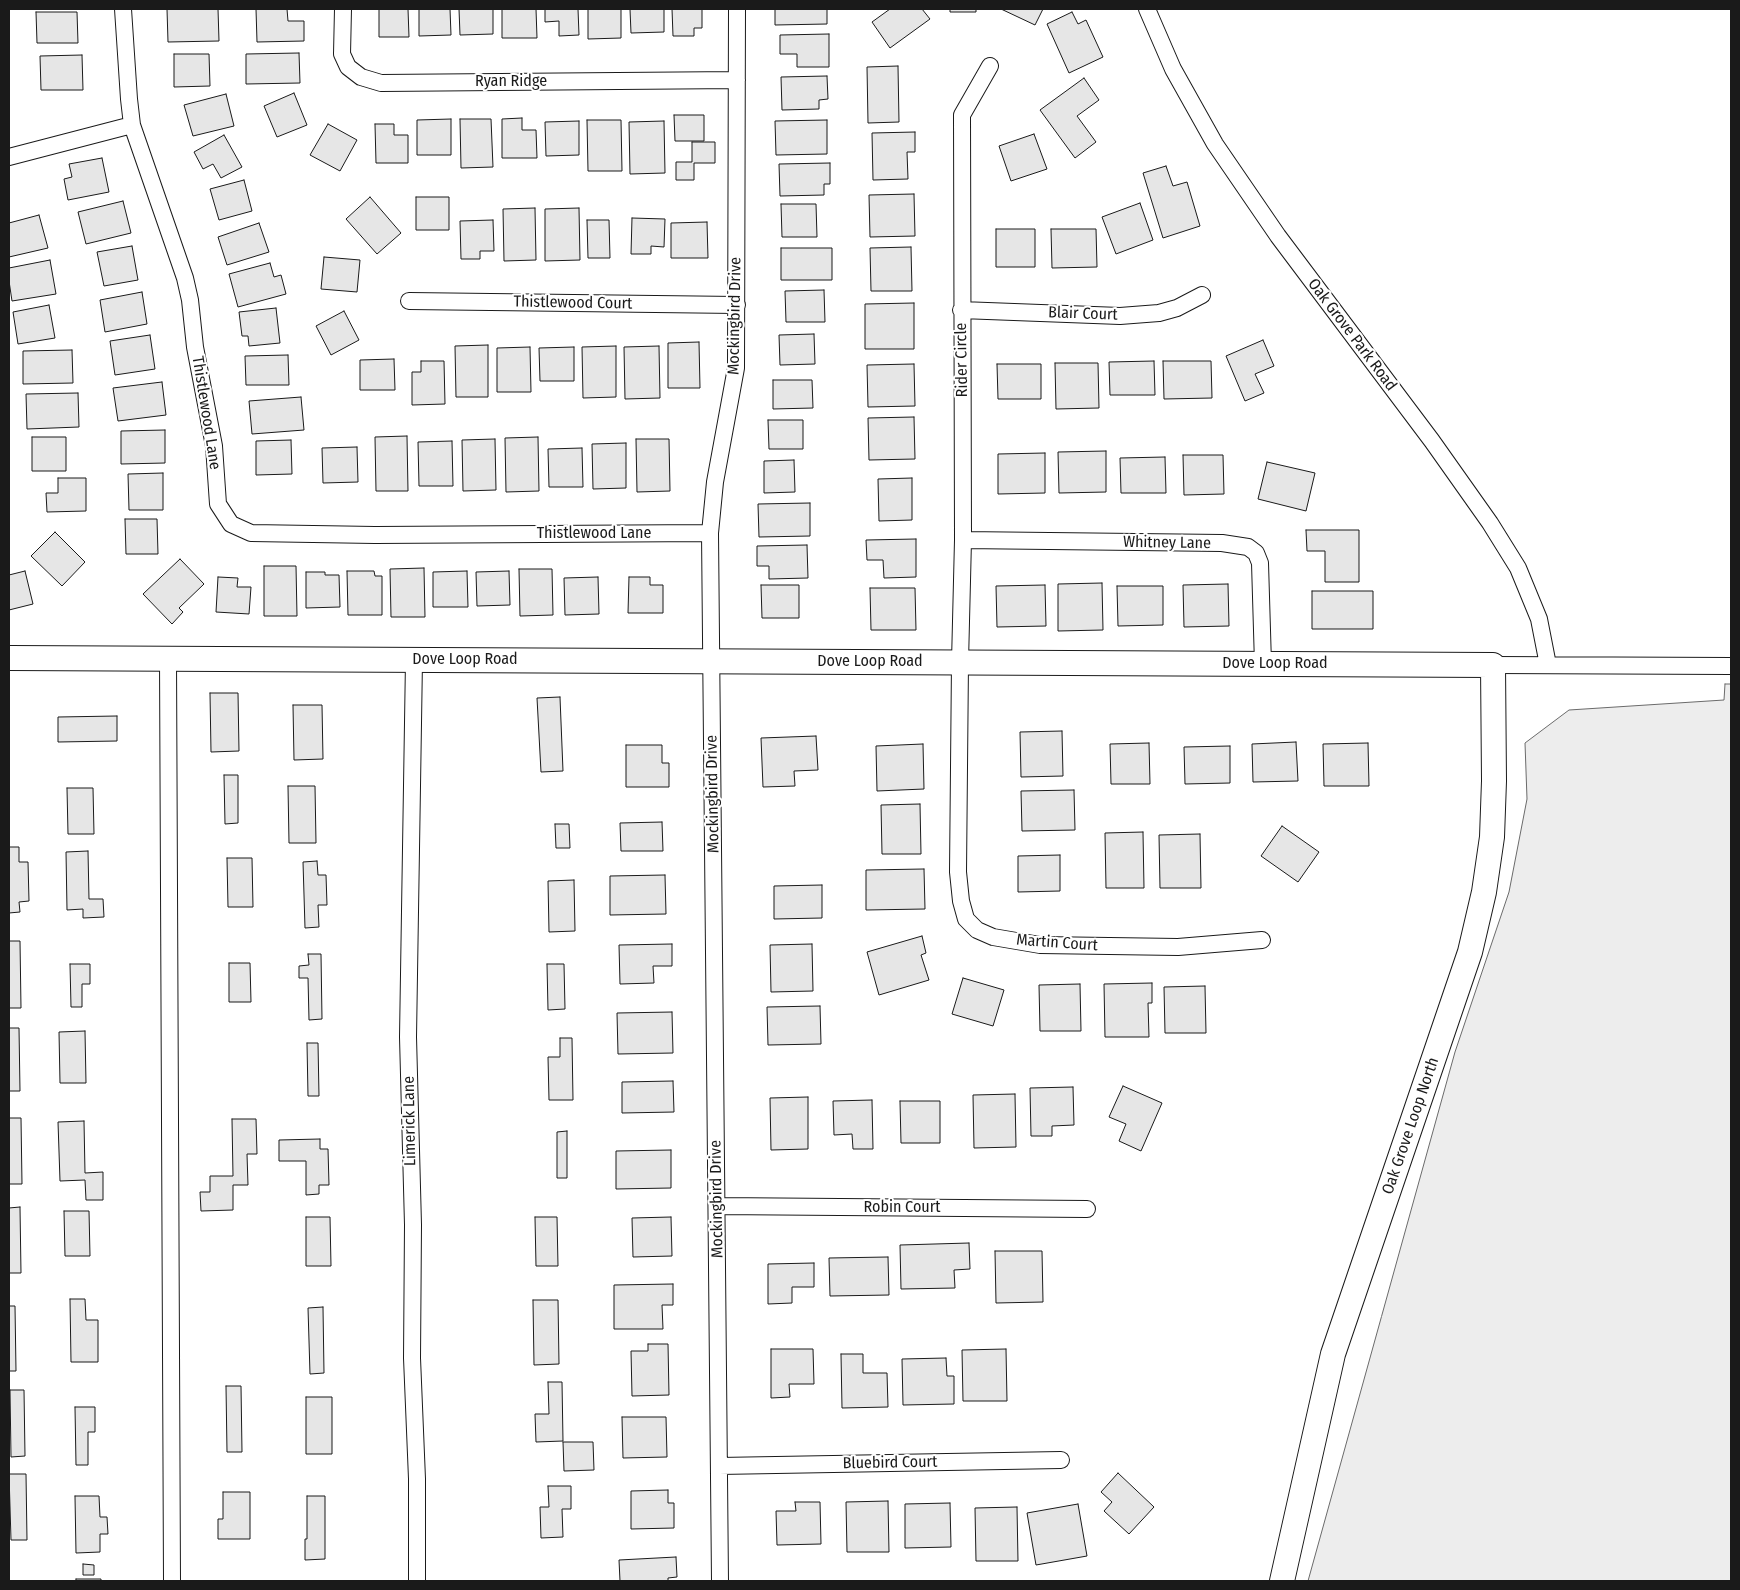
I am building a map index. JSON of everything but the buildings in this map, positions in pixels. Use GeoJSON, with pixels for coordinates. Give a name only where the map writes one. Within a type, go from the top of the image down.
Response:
{"type":"FeatureCollection","features":[{"type":"Feature","properties":{"kind":"street","name":"Thistlewood Lane"},"geometry":{"type":"LineString","coordinates":[[123,9],[132,126],[185,278],[190,300],[195,347],[214,446],[218,504],[231,524],[251,533],[375,535],[710,533]]}},
{"type":"Feature","properties":{"kind":"street","name":"Ryan Ridge"},"geometry":{"type":"LineString","coordinates":[[343,9],[342,54],[348,67],[362,77],[381,83],[737,80]]}},
{"type":"Feature","properties":{"kind":"street","name":"Mockingbird Drive"},"geometry":{"type":"LineString","coordinates":[[720,1581],[710,533],[716,482],[736,368],[737,9]]}},
{"type":"Feature","properties":{"kind":"street","name":"Oak Grove Park Road"},"geometry":{"type":"LineString","coordinates":[[1147,9],[1173,69],[1215,144],[1278,236],[1432,440],[1490,523],[1518,568],[1539,619],[1548,665]]}},
{"type":"Feature","properties":{"kind":"street","name":"Rider Circle"},"geometry":{"type":"LineString","coordinates":[[960,662],[963,540],[962,115],[990,66]]}},
{"type":"Feature","properties":{"kind":"street"},"geometry":{"type":"LineString","coordinates":[[9,157],[132,126]]}},
{"type":"Feature","properties":{"kind":"street","name":"Blair Court"},"geometry":{"type":"LineString","coordinates":[[961,310],[1120,316],[1177,308],[1202,294]]}},
{"type":"Feature","properties":{"kind":"street","name":"Thistlewood Court"},"geometry":{"type":"LineString","coordinates":[[409,301],[737,305]]}},
{"type":"Feature","properties":{"kind":"street","name":"Whitney Lane"},"geometry":{"type":"LineString","coordinates":[[963,540],[1222,543],[1248,547],[1256,553],[1260,563],[1263,664]]}},
{"type":"Feature","properties":{"kind":"street","name":"Dove Loop Road"},"geometry":{"type":"LineString","coordinates":[[9,658],[1731,666]]}},
{"type":"Feature","properties":{"kind":"street"},"geometry":{"type":"LineString","coordinates":[[168,659],[172,1581]]}},
{"type":"Feature","properties":{"kind":"street","name":"Limerick Lane"},"geometry":{"type":"LineString","coordinates":[[414,660],[408,1037],[413,1225],[412,1358],[417,1479],[417,1581]]}},
{"type":"Feature","properties":{"kind":"street","name":"Martin Court"},"geometry":{"type":"LineString","coordinates":[[960,662],[958,872],[961,901],[966,919],[977,930],[993,937],[1040,945],[1178,947],[1262,940]]}},
{"type":"Feature","properties":{"kind":"street","name":"Oak Grove Loop North"},"geometry":{"type":"LineString","coordinates":[[1282,1581],[1334,1354],[1470,952],[1484,892],[1492,837],[1494,781],[1493,665]]}},
{"type":"Feature","properties":{"kind":"street","name":"Robin Court"},"geometry":{"type":"LineString","coordinates":[[717,1206],[1087,1209]]}},
{"type":"Feature","properties":{"kind":"street","name":"Bluebird Court"},"geometry":{"type":"LineString","coordinates":[[719,1466],[1061,1460]]}},
{"type":"Feature","properties":{"kind":"shaded area"},"geometry":{"type":"Polygon","coordinates":[[[1725,684],[1731,684],[1731,1581],[1308,1581],[1455,1052],[1509,892],[1527,799],[1525,743],[1569,710],[1724,700],[1725,684]]]}}]}
